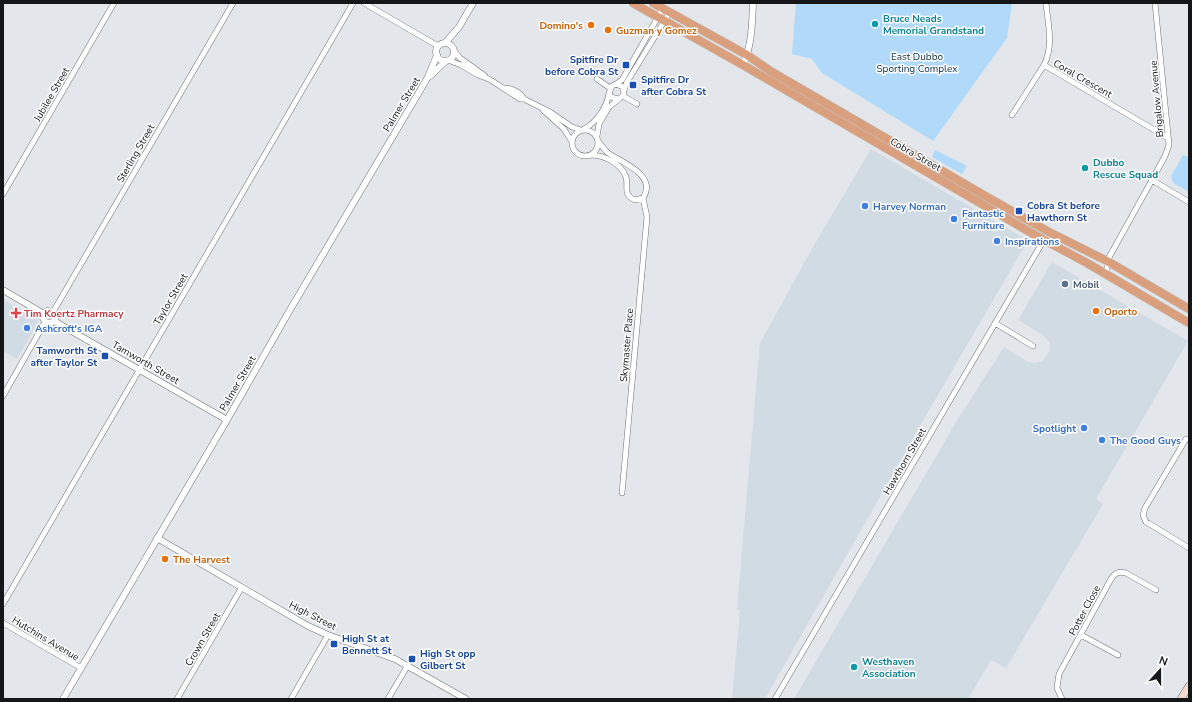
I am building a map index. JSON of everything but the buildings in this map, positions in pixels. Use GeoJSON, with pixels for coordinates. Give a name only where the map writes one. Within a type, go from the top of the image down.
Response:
{"type":"FeatureCollection","features":[{"type":"Feature","properties":{"kind":"highway","name":"Cobra Street"},"geometry":{"type":"LineString","coordinates":[[633,3],[743,64],[1189,323]]}},
{"type":"Feature","properties":{"kind":"highway","name":"Cobra Street"},"geometry":{"type":"LineString","coordinates":[[654,3],[747,55],[954,178],[1049,232],[1107,261],[1189,309]]}},
{"type":"Feature","properties":{"kind":"main road"},"geometry":{"type":"LineString","coordinates":[[1181,699],[1189,686]]}},
{"type":"Feature","properties":{"kind":"street","name":"Jubilee Street"},"geometry":{"type":"LineString","coordinates":[[3,194],[114,3]]}},
{"type":"Feature","properties":{"kind":"street","name":"Sterling Street"},"geometry":{"type":"LineString","coordinates":[[53,312],[233,3]]}},
{"type":"Feature","properties":{"kind":"street","name":"Taylor Street"},"geometry":{"type":"LineString","coordinates":[[3,604],[352,3]]}},
{"type":"Feature","properties":{"kind":"street"},"geometry":{"type":"LineString","coordinates":[[364,3],[438,46]]}},
{"type":"Feature","properties":{"kind":"street"},"geometry":{"type":"LineString","coordinates":[[473,3],[459,27],[445,42],[438,46],[436,55],[441,60],[461,65],[478,75],[489,79]]}},
{"type":"Feature","properties":{"kind":"street"},"geometry":{"type":"LineString","coordinates":[[743,64],[747,55],[751,36],[753,3]]}},
{"type":"Feature","properties":{"kind":"street","name":"Coral Crescent"},"geometry":{"type":"LineString","coordinates":[[1046,3],[1050,47],[1049,56],[1044,65],[1168,138]]}},
{"type":"Feature","properties":{"kind":"street","name":"Brigalow Avenue"},"geometry":{"type":"LineString","coordinates":[[1107,275],[1107,261],[1165,156],[1169,145],[1155,3]]}},
{"type":"Feature","properties":{"kind":"street"},"geometry":{"type":"LineString","coordinates":[[590,155],[597,149],[598,126],[601,120],[610,107],[624,93],[627,82],[666,10]]}},
{"type":"Feature","properties":{"kind":"street"},"geometry":{"type":"LineString","coordinates":[[572,142],[575,134],[591,125],[598,118],[608,100],[610,90],[622,80],[666,10]]}},
{"type":"Feature","properties":{"kind":"street"},"geometry":{"type":"LineString","coordinates":[[447,61],[452,58],[459,27]]}},
{"type":"Feature","properties":{"kind":"street"},"geometry":{"type":"LineString","coordinates":[[445,42],[454,49],[464,61],[504,88],[507,92],[550,112],[572,127],[591,131],[597,139]]}},
{"type":"Feature","properties":{"kind":"street","name":"Palmer Street"},"geometry":{"type":"LineString","coordinates":[[63,699],[287,315],[428,78],[436,55]]}},
{"type":"Feature","properties":{"kind":"street","name":"Palmer Street"},"geometry":{"type":"LineString","coordinates":[[428,78],[447,61]]}},
{"type":"Feature","properties":{"kind":"street"},"geometry":{"type":"LineString","coordinates":[[1012,115],[1044,65]]}},
{"type":"Feature","properties":{"kind":"street"},"geometry":{"type":"LineString","coordinates":[[597,79],[610,90],[612,97],[618,99]]}},
{"type":"Feature","properties":{"kind":"street"},"geometry":{"type":"LineString","coordinates":[[616,84],[621,85],[624,93],[638,104]]}},
{"type":"Feature","properties":{"kind":"street"},"geometry":{"type":"LineString","coordinates":[[541,108],[564,129],[576,152],[583,156],[602,156],[617,165],[624,172],[626,189],[629,196],[635,200],[644,198]]}},
{"type":"Feature","properties":{"kind":"street","name":"Skymaster Place"},"geometry":{"type":"LineString","coordinates":[[597,139],[608,152],[635,168],[641,175],[646,186],[646,194],[644,198],[647,217],[622,493]]}},
{"type":"Feature","properties":{"kind":"street"},"geometry":{"type":"LineString","coordinates":[[1152,180],[1189,202]]}},
{"type":"Feature","properties":{"kind":"street","name":"Hawthorn Street"},"geometry":{"type":"LineString","coordinates":[[775,699],[1049,232]]}},
{"type":"Feature","properties":{"kind":"street"},"geometry":{"type":"LineString","coordinates":[[3,290],[44,314]]}},
{"type":"Feature","properties":{"kind":"street"},"geometry":{"type":"LineString","coordinates":[[44,314],[47,311],[53,312],[55,315],[54,321],[51,323],[46,322]]}},
{"type":"Feature","properties":{"kind":"street"},"geometry":{"type":"LineString","coordinates":[[44,314],[43,318],[46,322]]}},
{"type":"Feature","properties":{"kind":"street","name":"Tamworth Street"},"geometry":{"type":"LineString","coordinates":[[54,321],[227,420]]}},
{"type":"Feature","properties":{"kind":"street"},"geometry":{"type":"LineString","coordinates":[[3,396],[46,322]]}},
{"type":"Feature","properties":{"kind":"street"},"geometry":{"type":"LineString","coordinates":[[995,323],[1033,346]]}},
{"type":"Feature","properties":{"kind":"street"},"geometry":{"type":"LineString","coordinates":[[1186,439],[1145,508],[1143,515],[1146,522],[1189,548]]}},
{"type":"Feature","properties":{"kind":"street","name":"High Street"},"geometry":{"type":"LineString","coordinates":[[157,538],[308,626],[408,665],[466,699]]}},
{"type":"Feature","properties":{"kind":"street","name":"Potter Close"},"geometry":{"type":"LineString","coordinates":[[1062,699],[1057,688],[1059,674],[1115,573],[1126,573],[1156,590]]}},
{"type":"Feature","properties":{"kind":"street","name":"Crown Street"},"geometry":{"type":"LineString","coordinates":[[177,699],[242,587]]}},
{"type":"Feature","properties":{"kind":"street","name":"Hutchins Avenue"},"geometry":{"type":"LineString","coordinates":[[3,622],[81,668]]}},
{"type":"Feature","properties":{"kind":"street"},"geometry":{"type":"LineString","coordinates":[[291,699],[328,635]]}},
{"type":"Feature","properties":{"kind":"street"},"geometry":{"type":"LineString","coordinates":[[1081,635],[1118,655]]}},
{"type":"Feature","properties":{"kind":"street"},"geometry":{"type":"LineString","coordinates":[[388,699],[408,665]]}},
{"type":"Feature","properties":{"kind":"shaded area"},"geometry":{"type":"Polygon","coordinates":[[[871,149],[1022,237],[1024,247],[932,405],[765,699],[732,699],[740,611],[737,609],[760,343],[813,247],[871,149]]]}},
{"type":"Feature","properties":{"kind":"shaded area"},"geometry":{"type":"Polygon","coordinates":[[[1052,262],[1188,341],[1096,499],[1103,504],[1006,668],[991,660],[968,699],[794,699],[958,419],[1004,347],[1028,362],[1035,363],[1043,361],[1049,352],[1050,343],[1044,336],[1018,320],[1052,262]]]}},
{"type":"Feature","properties":{"kind":"shaded area"},"geometry":{"type":"Polygon","coordinates":[[[3,300],[39,320],[17,359],[3,351],[3,300]]]}},
{"type":"Feature","properties":{"kind":"green space","name":"East Dubbo Sporting Complex"},"geometry":{"type":"Polygon","coordinates":[[[796,3],[1012,3],[1007,38],[933,141],[822,73],[812,59],[792,54],[796,3]]]}},
{"type":"Feature","properties":{"kind":"green space"},"geometry":{"type":"Polygon","coordinates":[[[935,150],[967,166],[962,174],[932,157],[935,150]]]}},
{"type":"Feature","properties":{"kind":"green space"},"geometry":{"type":"Polygon","coordinates":[[[1183,155],[1189,157],[1189,192],[1173,183],[1171,176],[1183,155]]]}},
{"type":"Feature","properties":{"kind":"place","name":"Bruce Neads Memorial Grandstand"},"geometry":{"type":"Point","coordinates":[875,24]}},
{"type":"Feature","properties":{"kind":"place","name":"Domino's"},"geometry":{"type":"Point","coordinates":[591,25]}},
{"type":"Feature","properties":{"kind":"place","name":"Guzman y Gomez"},"geometry":{"type":"Point","coordinates":[608,30]}},
{"type":"Feature","properties":{"kind":"place","name":"Spitfire Dr before Cobra St"},"geometry":{"type":"Point","coordinates":[626,65]}},
{"type":"Feature","properties":{"kind":"place","name":"Spitfire Dr after Cobra St"},"geometry":{"type":"Point","coordinates":[633,85]}},
{"type":"Feature","properties":{"kind":"place","name":"Dubbo Rescue Squad"},"geometry":{"type":"Point","coordinates":[1085,168]}},
{"type":"Feature","properties":{"kind":"place","name":"Harvey Norman"},"geometry":{"type":"Point","coordinates":[865,206]}},
{"type":"Feature","properties":{"kind":"place","name":"Cobra St before Hawthorn St"},"geometry":{"type":"Point","coordinates":[1019,211]}},
{"type":"Feature","properties":{"kind":"place","name":"Fantastic Furniture"},"geometry":{"type":"Point","coordinates":[954,219]}},
{"type":"Feature","properties":{"kind":"place","name":"Inspirations"},"geometry":{"type":"Point","coordinates":[997,241]}},
{"type":"Feature","properties":{"kind":"place","name":"Mobil"},"geometry":{"type":"Point","coordinates":[1065,284]}},
{"type":"Feature","properties":{"kind":"place","name":"Oporto"},"geometry":{"type":"Point","coordinates":[1096,311]}},
{"type":"Feature","properties":{"kind":"place","name":"Tim Koertz Pharmacy"},"geometry":{"type":"Point","coordinates":[16,313]}},
{"type":"Feature","properties":{"kind":"place","name":"Ashcroft's IGA"},"geometry":{"type":"Point","coordinates":[27,328]}},
{"type":"Feature","properties":{"kind":"place","name":"Tamworth St after Taylor St"},"geometry":{"type":"Point","coordinates":[105,356]}},
{"type":"Feature","properties":{"kind":"place","name":"Spotlight"},"geometry":{"type":"Point","coordinates":[1084,428]}},
{"type":"Feature","properties":{"kind":"place","name":"The Good Guys"},"geometry":{"type":"Point","coordinates":[1102,440]}},
{"type":"Feature","properties":{"kind":"place","name":"The Harvest"},"geometry":{"type":"Point","coordinates":[165,559]}},
{"type":"Feature","properties":{"kind":"place","name":"High St at Bennett St"},"geometry":{"type":"Point","coordinates":[334,644]}},
{"type":"Feature","properties":{"kind":"place","name":"High St opp Gilbert St"},"geometry":{"type":"Point","coordinates":[412,659]}},
{"type":"Feature","properties":{"kind":"place","name":"Westhaven Association"},"geometry":{"type":"Point","coordinates":[854,667]}}]}
